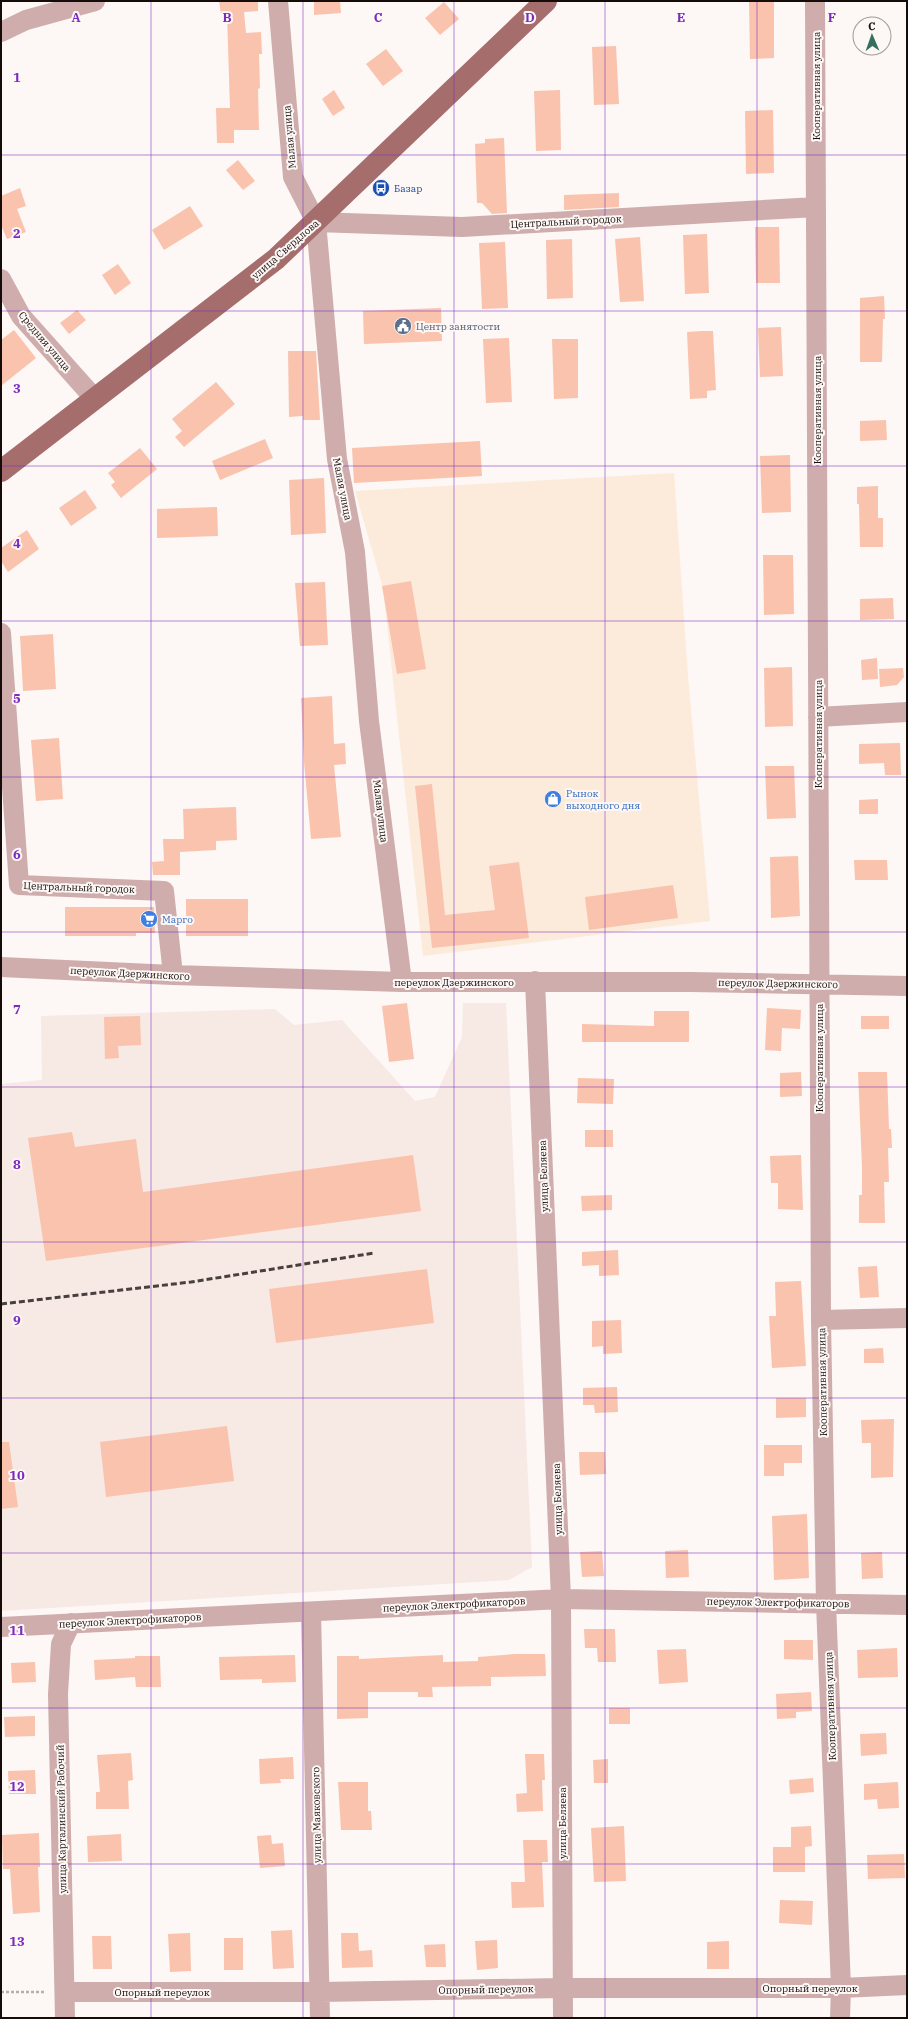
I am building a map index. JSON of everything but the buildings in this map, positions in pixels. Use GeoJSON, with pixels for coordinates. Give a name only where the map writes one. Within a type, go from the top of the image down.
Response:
{"type":"FeatureCollection","features":[{"type":"Feature","properties":{"kind":"main road","name":"улица Свердлова"},"geometry":{"type":"LineString","coordinates":[[1,471],[276,259],[546,1]]}},
{"type":"Feature","properties":{"kind":"street"},"geometry":{"type":"LineString","coordinates":[[1,32],[26,20],[95,1]]}},
{"type":"Feature","properties":{"kind":"street","name":"Малая улица"},"geometry":{"type":"LineString","coordinates":[[278,1],[292,177],[316,222],[337,459],[356,552],[369,721],[402,982]]}},
{"type":"Feature","properties":{"kind":"street","name":"Кооперативная улица"},"geometry":{"type":"LineString","coordinates":[[815,1],[821,1320],[826,1603],[841,1988],[840,2018]]}},
{"type":"Feature","properties":{"kind":"street","name":"Центральный городок"},"geometry":{"type":"LineString","coordinates":[[316,222],[462,227],[816,207]]}},
{"type":"Feature","properties":{"kind":"street","name":"Средняя улица"},"geometry":{"type":"LineString","coordinates":[[1,279],[21,316],[95,399]]}},
{"type":"Feature","properties":{"kind":"street","name":"Центральный городок"},"geometry":{"type":"LineString","coordinates":[[1,633],[19,885],[164,891],[173,975]]}},
{"type":"Feature","properties":{"kind":"street"},"geometry":{"type":"LineString","coordinates":[[818,717],[907,712]]}},
{"type":"Feature","properties":{"kind":"street","name":"переулок Дзержинского"},"geometry":{"type":"LineString","coordinates":[[1,967],[173,975],[402,982],[535,981],[907,986]]}},
{"type":"Feature","properties":{"kind":"street","name":"улица Беляева"},"geometry":{"type":"LineString","coordinates":[[535,981],[561,1599],[563,2018]]}},
{"type":"Feature","properties":{"kind":"street"},"geometry":{"type":"LineString","coordinates":[[821,1320],[907,1318]]}},
{"type":"Feature","properties":{"kind":"street","name":"переулок Электрофикаторов"},"geometry":{"type":"LineString","coordinates":[[1,1628],[71,1622],[311,1612],[561,1599],[907,1605]]}},
{"type":"Feature","properties":{"kind":"street","name":"улица Маяковского"},"geometry":{"type":"LineString","coordinates":[[311,1612],[320,2018]]}},
{"type":"Feature","properties":{"kind":"street","name":"улица Карталинский Рабочий"},"geometry":{"type":"LineString","coordinates":[[65,2018],[58,1694],[61,1644],[71,1622]]}},
{"type":"Feature","properties":{"kind":"street","name":"Опорный переулок"},"geometry":{"type":"LineString","coordinates":[[65,1992],[320,1992],[562,1988],[841,1988],[907,1985]]}},
{"type":"Feature","properties":{"kind":"path"},"geometry":{"type":"LineString","coordinates":[[1,1992],[65,1992]]}},
{"type":"Feature","properties":{"kind":"shaded area","name":"Рынок выходного дня"},"geometry":{"type":"Polygon","coordinates":[[[674,473],[688,676],[710,921],[423,956],[383,588],[355,491],[674,473]]]}},
{"type":"Feature","properties":{"kind":"shaded area"},"geometry":{"type":"Polygon","coordinates":[[[463,1003],[506,1003],[532,1567],[509,1580],[1,1611],[1,1084],[42,1080],[41,1016],[275,1009],[294,1025],[342,1020],[415,1101],[435,1097],[462,1037],[463,1003]]]}},
{"type":"Feature","properties":{"kind":"railway"},"geometry":{"type":"LineString","coordinates":[[1,1304],[191,1282],[374,1253]]}},
{"type":"Feature","properties":{"kind":"place","name":"Базар"},"geometry":{"type":"Point","coordinates":[381,188]}},
{"type":"Feature","properties":{"kind":"place","name":"Центр занятости"},"geometry":{"type":"Point","coordinates":[403,326]}},
{"type":"Feature","properties":{"kind":"place","name":"Рынок выходного дня"},"geometry":{"type":"Point","coordinates":[553,799]}},
{"type":"Feature","properties":{"kind":"place","name":"Марго"},"geometry":{"type":"Point","coordinates":[149,919]}}]}
